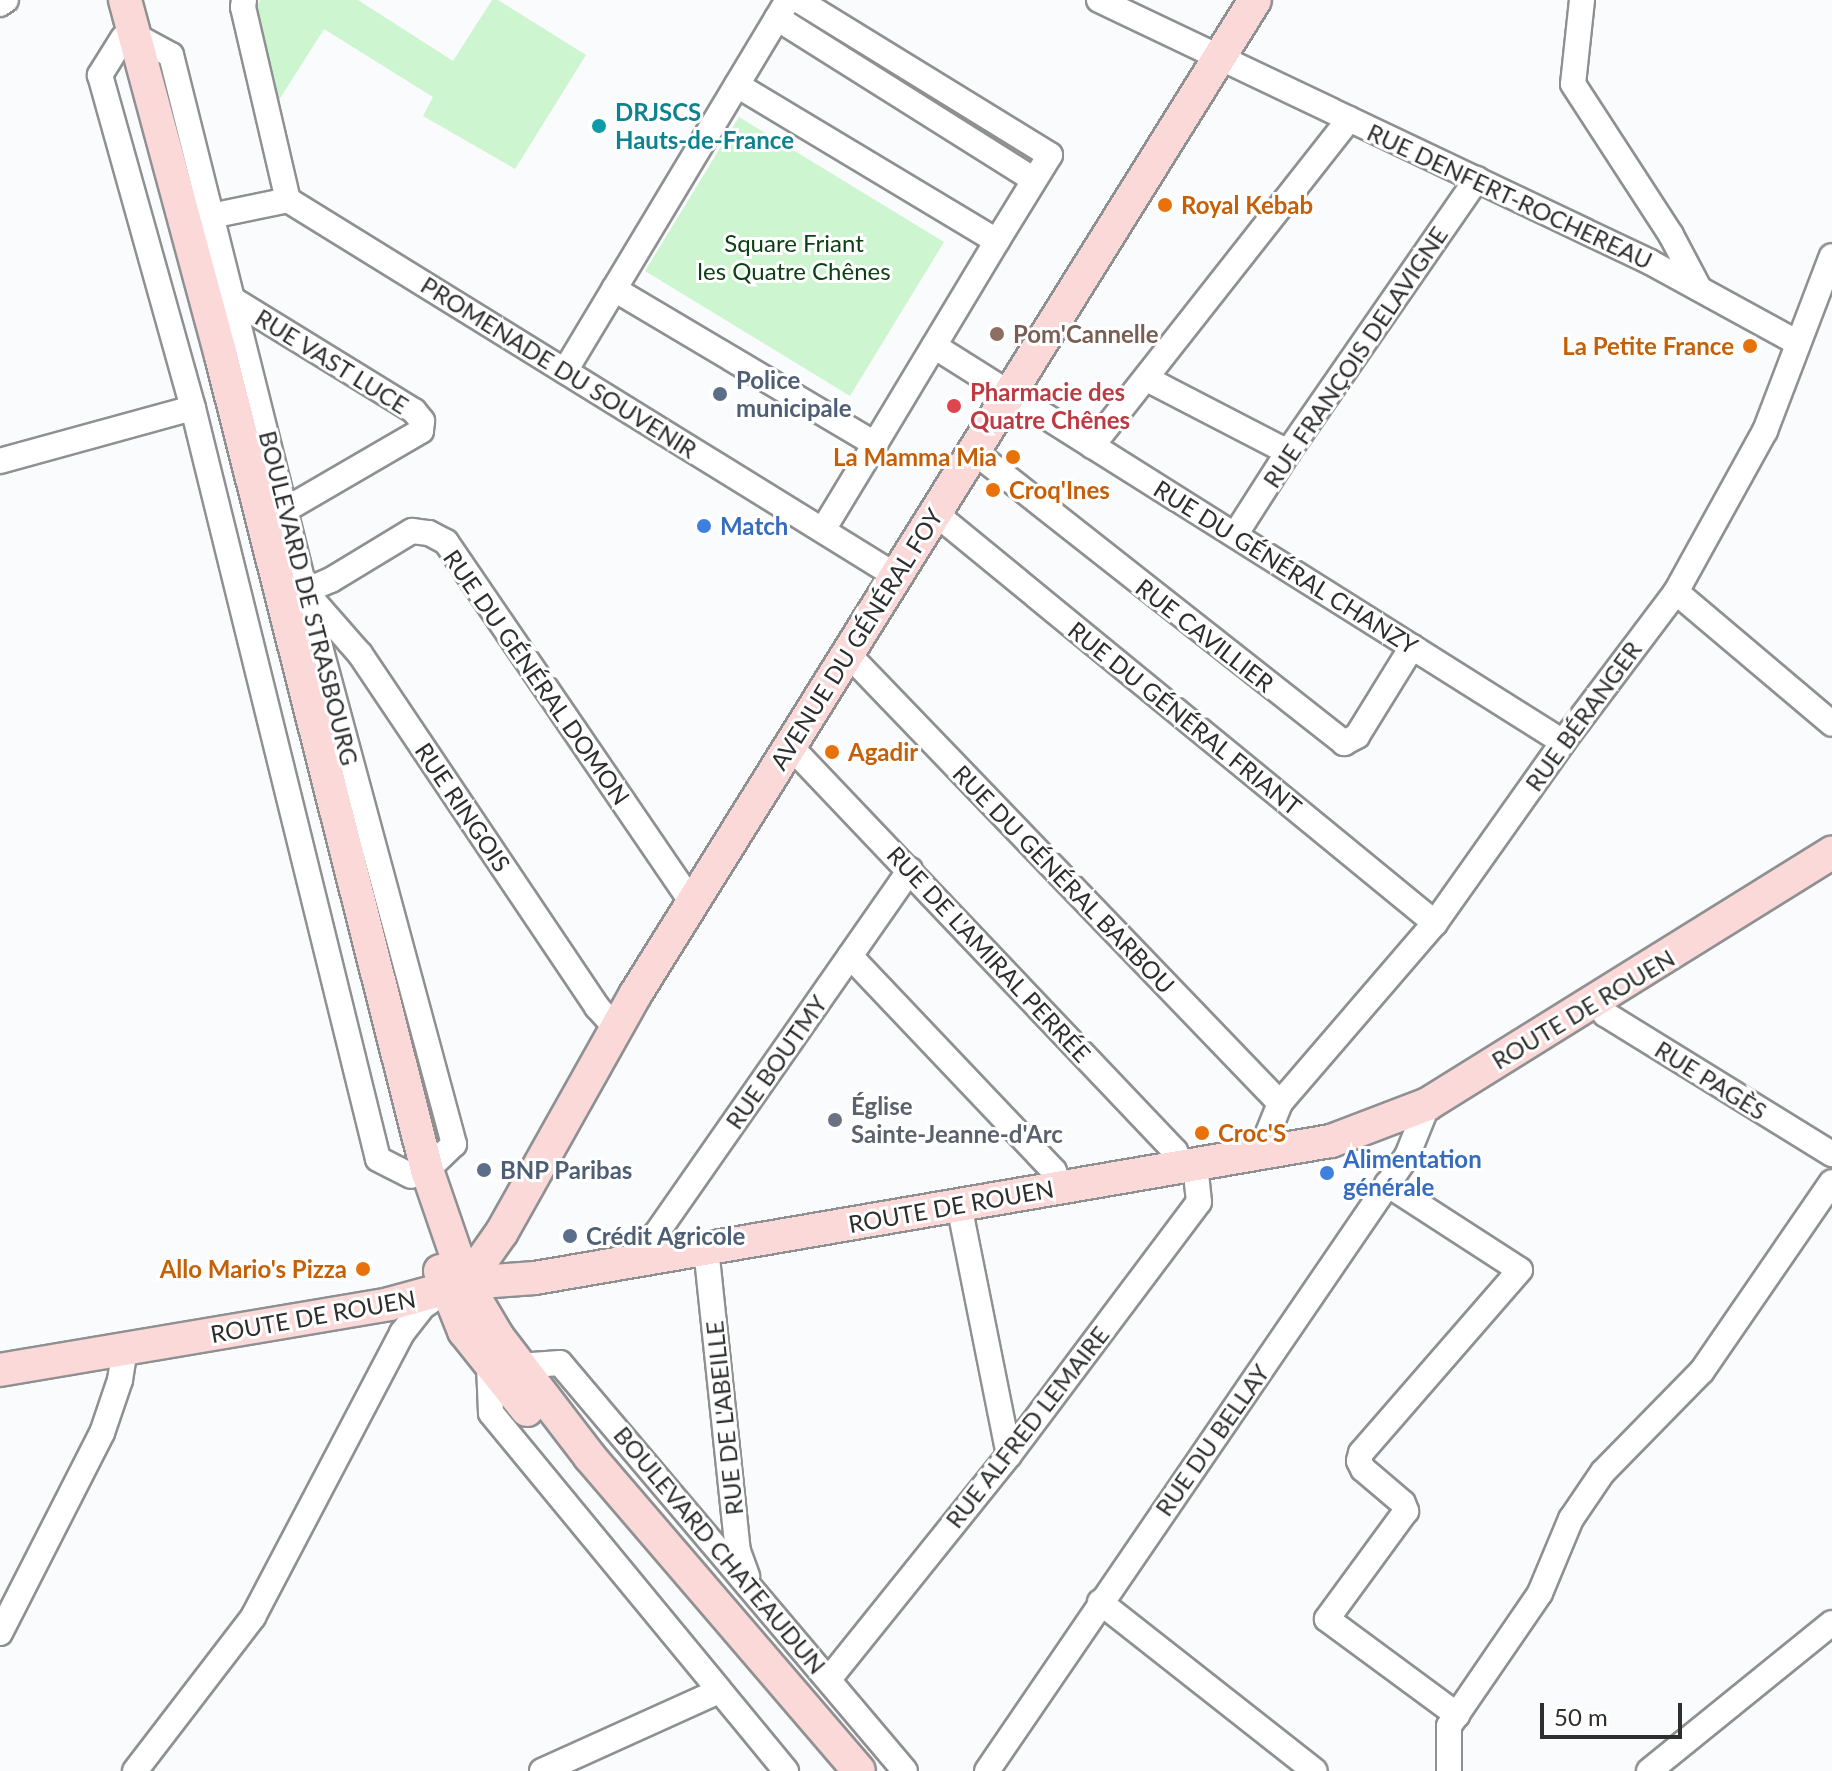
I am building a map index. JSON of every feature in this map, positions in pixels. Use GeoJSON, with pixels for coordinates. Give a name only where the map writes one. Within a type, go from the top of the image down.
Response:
{"type":"FeatureCollection","features":[{"type":"Feature","properties":{"kind":"main road","name":"BOULEVARD DE STRASBOURG"},"geometry":{"type":"LineString","coordinates":[[112,0],[128,36]]}},
{"type":"Feature","properties":{"kind":"main road","name":"BOULEVARD DE STRASBOURG"},"geometry":{"type":"LineString","coordinates":[[125,0],[128,36],[419,1173],[456,1286]]}},
{"type":"Feature","properties":{"kind":"main road","name":"AVENUE DU GÉNÉRAL FOY"},"geometry":{"type":"LineString","coordinates":[[456,1286],[502,1232],[615,1027],[1255,0]]}},
{"type":"Feature","properties":{"kind":"main road","name":"ROUTE DE ROUEN"},"geometry":{"type":"LineString","coordinates":[[0,1370],[389,1304],[456,1286],[535,1278],[1331,1141],[1428,1104],[1832,853]]}},
{"type":"Feature","properties":{"kind":"main road","name":"BOULEVARD CHATEAUDUN"},"geometry":{"type":"LineString","coordinates":[[456,1286],[464,1331],[504,1365],[590,1457],[859,1771]]}},
{"type":"Feature","properties":{"kind":"main road","name":"BOULEVARD CHATEAUDUN"},"geometry":{"type":"LineString","coordinates":[[504,1365],[836,1771]]}},
{"type":"Feature","properties":{"kind":"street"},"geometry":{"type":"LineString","coordinates":[[0,4],[6,0]]}},
{"type":"Feature","properties":{"kind":"street"},"geometry":{"type":"LineString","coordinates":[[211,216],[288,200],[243,7],[244,0]]}},
{"type":"Feature","properties":{"kind":"street"},"geometry":{"type":"LineString","coordinates":[[798,0],[1050,155],[823,530]]}},
{"type":"Feature","properties":{"kind":"street","name":"RUE DENFERT-ROCHEREAU"},"geometry":{"type":"LineString","coordinates":[[1099,0],[1477,179],[1699,288],[1796,342]]}},
{"type":"Feature","properties":{"kind":"street"},"geometry":{"type":"LineString","coordinates":[[1582,0],[1573,84],[1671,235],[1699,288]]}},
{"type":"Feature","properties":{"kind":"street"},"geometry":{"type":"LineString","coordinates":[[565,371],[783,9],[1033,179]]}},
{"type":"Feature","properties":{"kind":"street"},"geometry":{"type":"LineString","coordinates":[[128,36],[100,75],[193,408],[378,1159],[419,1173]]}},
{"type":"Feature","properties":{"kind":"street","name":"BOULEVARD DE STRASBOURG"},"geometry":{"type":"LineString","coordinates":[[128,36],[171,55],[305,591],[454,1144],[419,1173]]}},
{"type":"Feature","properties":{"kind":"street"},"geometry":{"type":"LineString","coordinates":[[737,85],[997,241]]}},
{"type":"Feature","properties":{"kind":"street"},"geometry":{"type":"LineString","coordinates":[[1092,446],[1349,119]]}},
{"type":"Feature","properties":{"kind":"street","name":"RUE FRANÇOIS DELAVIGNE"},"geometry":{"type":"LineString","coordinates":[[1235,535],[1288,452],[1477,179]]}},
{"type":"Feature","properties":{"kind":"street","name":"PROMENADE DU SOUVENIR"},"geometry":{"type":"LineString","coordinates":[[288,200],[896,576]]}},
{"type":"Feature","properties":{"kind":"street","name":"RUE BÉRANGER"},"geometry":{"type":"LineString","coordinates":[[1280,1103],[1435,923],[1563,742],[1676,592],[1765,431],[1796,342],[1825,295],[1832,256]]}},
{"type":"Feature","properties":{"kind":"street"},"geometry":{"type":"LineString","coordinates":[[614,289],[875,444]]}},
{"type":"Feature","properties":{"kind":"street","name":"RUE VAST LUCE"},"geometry":{"type":"LineString","coordinates":[[232,299],[414,411],[422,421],[421,431],[285,510]]}},
{"type":"Feature","properties":{"kind":"street"},"geometry":{"type":"LineString","coordinates":[[934,346],[1009,393]]}},
{"type":"Feature","properties":{"kind":"street"},"geometry":{"type":"LineString","coordinates":[[1147,379],[1288,452]]}},
{"type":"Feature","properties":{"kind":"street","name":"RUE DU GÉNÉRAL CHANZY"},"geometry":{"type":"LineString","coordinates":[[1009,393],[1563,742]]}},
{"type":"Feature","properties":{"kind":"street"},"geometry":{"type":"LineString","coordinates":[[0,461],[193,408]]}},
{"type":"Feature","properties":{"kind":"street","name":"RUE CAVILLIER"},"geometry":{"type":"LineString","coordinates":[[972,450],[1344,743],[1357,736],[1412,647]]}},
{"type":"Feature","properties":{"kind":"street","name":"RUE DU GÉNÉRAL FRIANT"},"geometry":{"type":"LineString","coordinates":[[935,513],[1435,923]]}},
{"type":"Feature","properties":{"kind":"street","name":"RUE DU GÉNÉRAL DOMON"},"geometry":{"type":"LineString","coordinates":[[305,591],[331,580],[412,531],[429,533],[446,542],[692,902]]}},
{"type":"Feature","properties":{"kind":"street","name":"RUE RINGOIS"},"geometry":{"type":"LineString","coordinates":[[305,591],[360,654],[597,1007],[615,1027]]}},
{"type":"Feature","properties":{"kind":"street"},"geometry":{"type":"LineString","coordinates":[[1676,592],[1828,716]]}},
{"type":"Feature","properties":{"kind":"street","name":"RUE DU GÉNÉRAL BARBOU"},"geometry":{"type":"LineString","coordinates":[[848,654],[1280,1103]]}},
{"type":"Feature","properties":{"kind":"street","name":"RUE DE L'AMIRAL PERRÉE"},"geometry":{"type":"LineString","coordinates":[[790,746],[1187,1166]]}},
{"type":"Feature","properties":{"kind":"street","name":"RUE BOUTMY"},"geometry":{"type":"LineString","coordinates":[[649,1258],[656,1234],[910,870]]}},
{"type":"Feature","properties":{"kind":"street"},"geometry":{"type":"LineString","coordinates":[[850,956],[1054,1171],[1059,1188]]}},
{"type":"Feature","properties":{"kind":"street","name":"RUE PAGÈS"},"geometry":{"type":"LineString","coordinates":[[1596,1000],[1605,1014],[1832,1154]]}},
{"type":"Feature","properties":{"kind":"street"},"geometry":{"type":"LineString","coordinates":[[1271,1151],[1268,1133],[1280,1103]]}},
{"type":"Feature","properties":{"kind":"street","name":"RUE DU BELLAY"},"geometry":{"type":"LineString","coordinates":[[987,1771],[1407,1156],[1428,1104]]}},
{"type":"Feature","properties":{"kind":"street","name":"RUE ALFRED LEMAIRE"},"geometry":{"type":"LineString","coordinates":[[829,1679],[1009,1455],[1199,1202],[1187,1166]]}},
{"type":"Feature","properties":{"kind":"street"},"geometry":{"type":"LineString","coordinates":[[1449,1771],[1449,1726],[1540,1593],[1571,1519],[1603,1472],[1702,1371],[1832,1182]]}},
{"type":"Feature","properties":{"kind":"street"},"geometry":{"type":"LineString","coordinates":[[1387,1184],[1520,1270],[1361,1453],[1359,1461],[1363,1469],[1403,1503],[1406,1511],[1327,1619],[1457,1715]]}},
{"type":"Feature","properties":{"kind":"street"},"geometry":{"type":"LineString","coordinates":[[959,1205],[1009,1455]]}},
{"type":"Feature","properties":{"kind":"street","name":"RUE DE L'ABEILLE"},"geometry":{"type":"LineString","coordinates":[[706,1248],[738,1551],[751,1585]]}},
{"type":"Feature","properties":{"kind":"street"},"geometry":{"type":"LineString","coordinates":[[135,1771],[253,1617],[402,1333],[422,1307],[456,1286]]}},
{"type":"Feature","properties":{"kind":"street"},"geometry":{"type":"LineString","coordinates":[[0,1633],[102,1433],[120,1380],[125,1349]]}},
{"type":"Feature","properties":{"kind":"street","name":"BOULEVARD CHATEAUDUN"},"geometry":{"type":"LineString","coordinates":[[504,1365],[560,1363],[751,1585],[905,1771]]}},
{"type":"Feature","properties":{"kind":"street"},"geometry":{"type":"LineString","coordinates":[[504,1365],[491,1413],[786,1771]]}},
{"type":"Feature","properties":{"kind":"street"},"geometry":{"type":"LineString","coordinates":[[1100,1602],[1315,1771]]}},
{"type":"Feature","properties":{"kind":"street"},"geometry":{"type":"LineString","coordinates":[[1649,1771],[1832,1623]]}},
{"type":"Feature","properties":{"kind":"street"},"geometry":{"type":"LineString","coordinates":[[542,1771],[719,1691]]}},
{"type":"Feature","properties":{"kind":"green space"},"geometry":{"type":"Polygon","coordinates":[[[260,0],[358,0],[453,61],[492,0],[498,0],[586,55],[515,169],[423,116],[433,97],[324,29],[279,100],[256,9],[260,0]]]}},
{"type":"Feature","properties":{"kind":"green space","name":"Square Friant les Quatre Chênes"},"geometry":{"type":"Polygon","coordinates":[[[739,117],[944,242],[850,396],[645,271],[739,117]]]}},
{"type":"Feature","properties":{"kind":"place","name":"DRJSCS Hauts-de-France"},"geometry":{"type":"Point","coordinates":[599,126]}},
{"type":"Feature","properties":{"kind":"place","name":"Royal Kebab"},"geometry":{"type":"Point","coordinates":[1165,205]}},
{"type":"Feature","properties":{"kind":"place","name":"Pom'Cannelle"},"geometry":{"type":"Point","coordinates":[997,334]}},
{"type":"Feature","properties":{"kind":"place","name":"La Petite France"},"geometry":{"type":"Point","coordinates":[1750,346]}},
{"type":"Feature","properties":{"kind":"place","name":"Police municipale"},"geometry":{"type":"Point","coordinates":[720,394]}},
{"type":"Feature","properties":{"kind":"place","name":"Pharmacie des Quatre Chênes"},"geometry":{"type":"Point","coordinates":[954,406]}},
{"type":"Feature","properties":{"kind":"place","name":"La Mamma Mia"},"geometry":{"type":"Point","coordinates":[1013,457]}},
{"type":"Feature","properties":{"kind":"place","name":"Croq'Ines"},"geometry":{"type":"Point","coordinates":[993,490]}},
{"type":"Feature","properties":{"kind":"place","name":"Match"},"geometry":{"type":"Point","coordinates":[704,526]}},
{"type":"Feature","properties":{"kind":"place","name":"Agadir"},"geometry":{"type":"Point","coordinates":[832,752]}},
{"type":"Feature","properties":{"kind":"place","name":"Église Sainte-Jeanne-d'Arc"},"geometry":{"type":"Point","coordinates":[835,1120]}},
{"type":"Feature","properties":{"kind":"place","name":"Croc'S"},"geometry":{"type":"Point","coordinates":[1202,1133]}},
{"type":"Feature","properties":{"kind":"place","name":"BNP Paribas"},"geometry":{"type":"Point","coordinates":[484,1170]}},
{"type":"Feature","properties":{"kind":"place","name":"Alimentation générale"},"geometry":{"type":"Point","coordinates":[1327,1173]}},
{"type":"Feature","properties":{"kind":"place","name":"Crédit Agricole"},"geometry":{"type":"Point","coordinates":[570,1236]}},
{"type":"Feature","properties":{"kind":"place","name":"Allo Mario's Pizza"},"geometry":{"type":"Point","coordinates":[363,1269]}}]}
